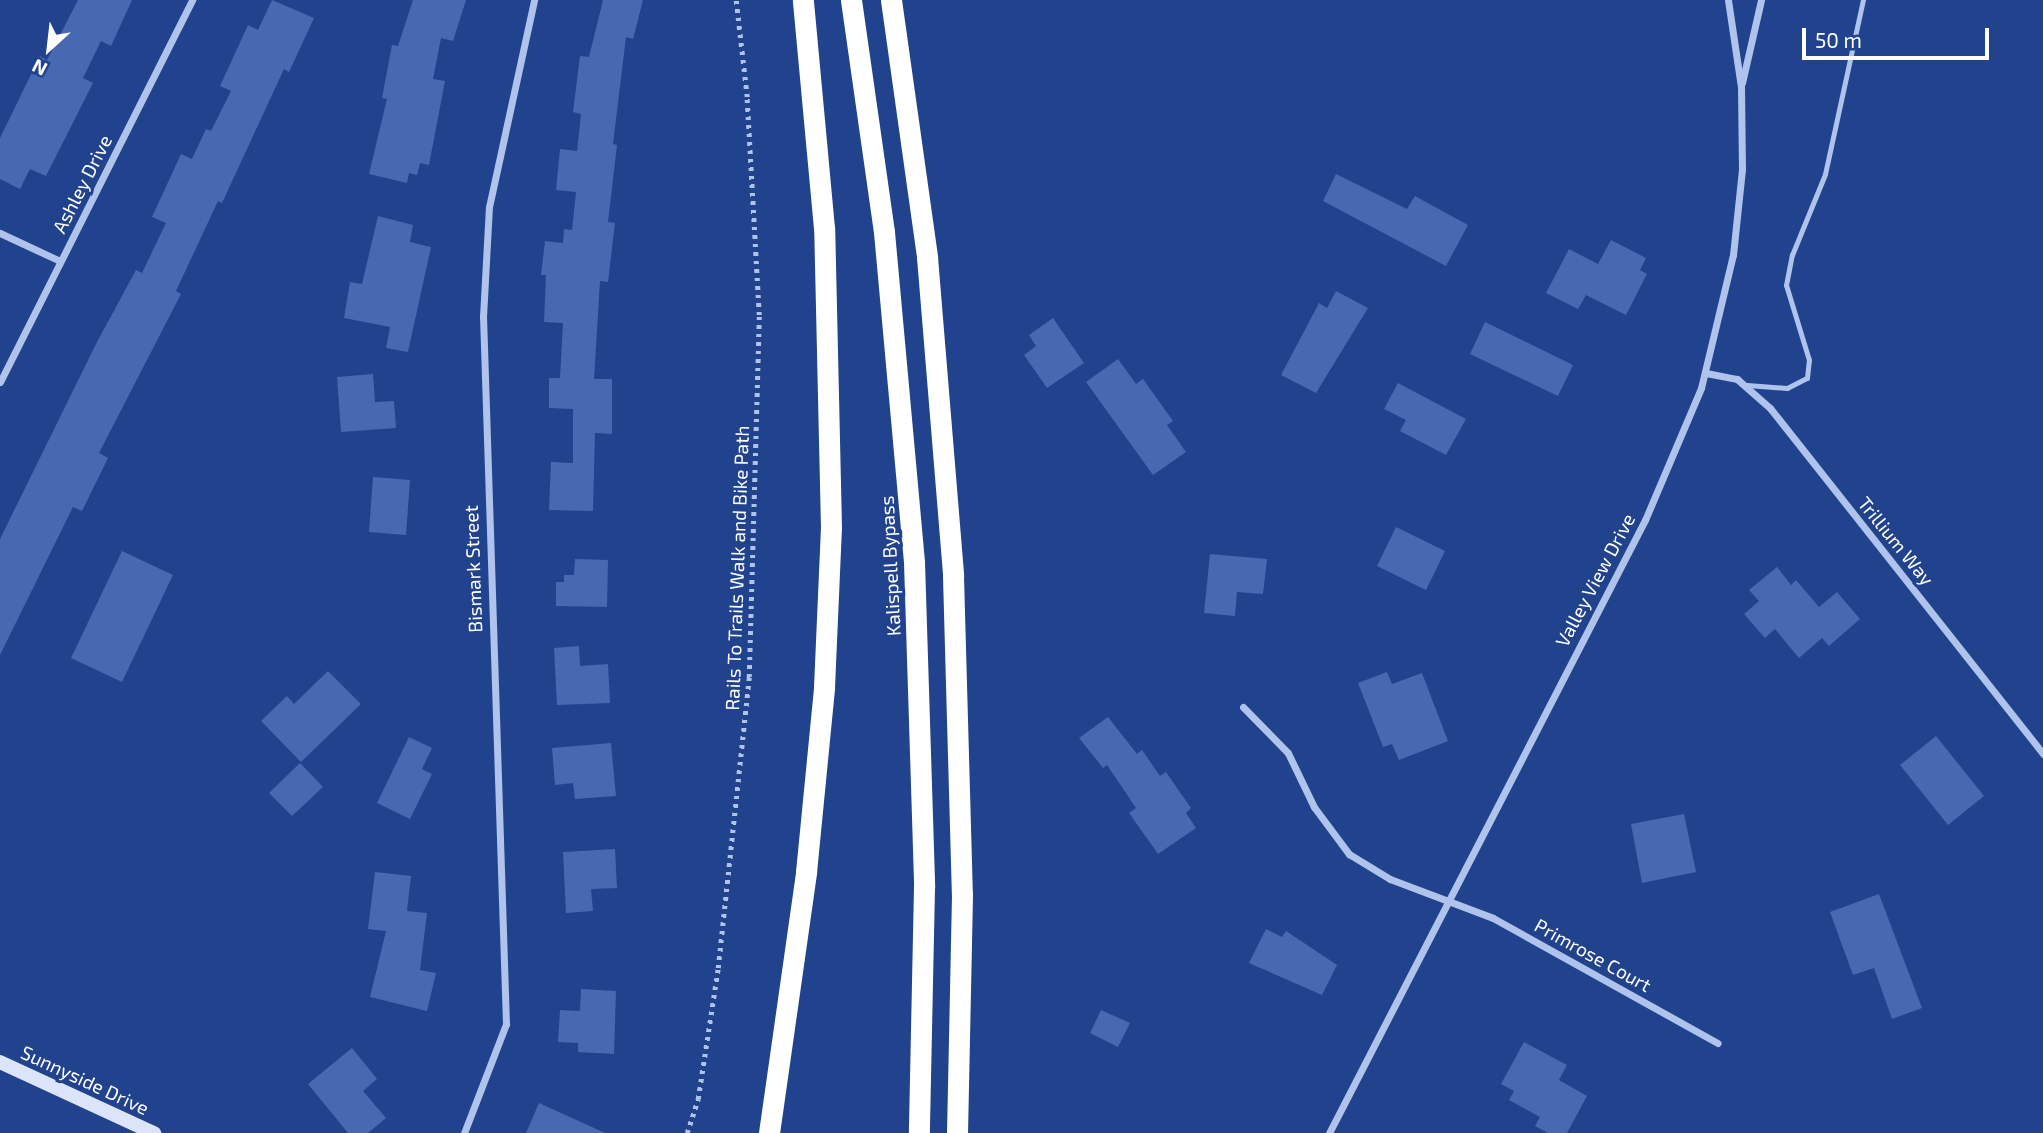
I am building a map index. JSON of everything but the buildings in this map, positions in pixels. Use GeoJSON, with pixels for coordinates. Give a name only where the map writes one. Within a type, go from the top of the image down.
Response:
{"type":"FeatureCollection","features":[{"type":"Feature","properties":{"kind":"highway"},"geometry":{"type":"LineString","coordinates":[[769,1133],[809,846],[830,555],[829,328],[803,0]]}},
{"type":"Feature","properties":{"kind":"highway","name":"Kalispell Bypass"},"geometry":{"type":"LineString","coordinates":[[851,0],[884,232],[914,562],[924,887],[919,1133]]}},
{"type":"Feature","properties":{"kind":"highway"},"geometry":{"type":"LineString","coordinates":[[891,0],[927,257],[953,576],[962,895],[957,1133]]}},
{"type":"Feature","properties":{"kind":"street","name":"Ashley Drive"},"geometry":{"type":"LineString","coordinates":[[0,382],[192,0]]}},
{"type":"Feature","properties":{"kind":"street","name":"Bismark Street"},"geometry":{"type":"LineString","coordinates":[[464,1133],[506,1024],[483,317],[489,207],[534,0]]}},
{"type":"Feature","properties":{"kind":"street","name":"Valley View Drive"},"geometry":{"type":"LineString","coordinates":[[1329,1133],[1652,506],[1706,373],[1739,211],[1741,87],[1728,0]]}},
{"type":"Feature","properties":{"kind":"street"},"geometry":{"type":"LineString","coordinates":[[1741,87],[1761,0]]}},
{"type":"Feature","properties":{"kind":"street"},"geometry":{"type":"LineString","coordinates":[[0,233],[60,261]]}},
{"type":"Feature","properties":{"kind":"street","name":"Trillium Way"},"geometry":{"type":"LineString","coordinates":[[1706,373],[1747,385],[1770,408],[2043,754]]}},
{"type":"Feature","properties":{"kind":"street","name":"Primrose Court"},"geometry":{"type":"LineString","coordinates":[[1243,707],[1288,753],[1314,807],[1349,854],[1391,879],[1449,898],[1493,918],[1718,1043]]}},
{"type":"Feature","properties":{"kind":"street","name":"Sunnyside Drive"},"geometry":{"type":"LineString","coordinates":[[0,1062],[154,1133]]}},
{"type":"Feature","properties":{"kind":"lane"},"geometry":{"type":"LineString","coordinates":[[1747,385],[1787,388],[1807,378],[1809,360],[1786,285],[1792,256],[1825,174],[1863,0]]}},
{"type":"Feature","properties":{"kind":"path","name":"Rails To Trails Walk and Bike Path"},"geometry":{"type":"LineString","coordinates":[[687,1133],[698,1099],[718,968],[749,677],[759,315],[747,97],[736,0]]}}]}
